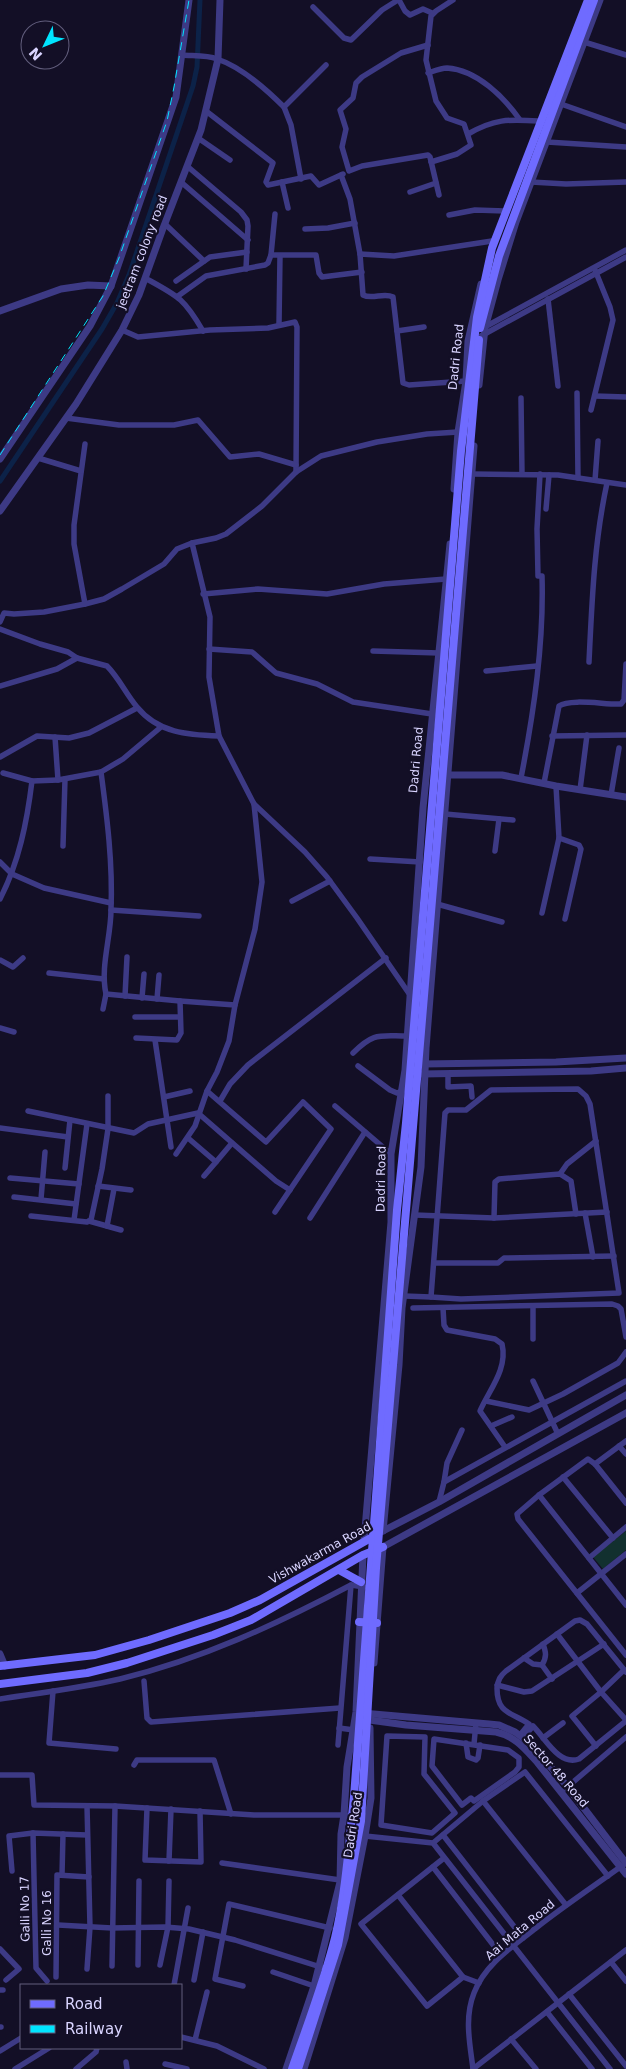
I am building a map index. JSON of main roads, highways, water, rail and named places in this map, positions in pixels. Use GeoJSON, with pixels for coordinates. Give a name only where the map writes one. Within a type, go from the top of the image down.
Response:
{"type":"FeatureCollection","features":[{"type":"Feature","properties":{"kind":"main road"},"geometry":{"type":"LineString","coordinates":[[292,2069],[335,1937],[351,1824],[397,1210],[411,1066],[461,451],[476,317],[492,248],[586,0]]}},
{"type":"Feature","properties":{"kind":"main road"},"geometry":{"type":"LineString","coordinates":[[298,2069],[338,1945],[361,1821],[376,1568],[480,323],[499,256],[594,0]]}},
{"type":"Feature","properties":{"kind":"main road","name":"Vishwakarma Road"},"geometry":{"type":"LineString","coordinates":[[2,1666],[95,1655],[149,1640],[230,1613],[260,1600],[383,1531]]}},
{"type":"Feature","properties":{"kind":"main road","name":"Vishwakarma Road"},"geometry":{"type":"LineString","coordinates":[[0,1684],[87,1673],[127,1663],[213,1636],[251,1620],[363,1555],[383,1547]]}},
{"type":"Feature","properties":{"kind":"main road"},"geometry":{"type":"LineString","coordinates":[[339,1570],[361,1584]]}},
{"type":"Feature","properties":{"kind":"main road"},"geometry":{"type":"LineString","coordinates":[[359,1622],[377,1623]]}},
{"type":"Feature","properties":{"kind":"waterway"},"geometry":{"type":"LineString","coordinates":[[0,481],[102,329],[117,303],[129,275],[193,86],[197,67],[200,0]]}},
{"type":"Feature","properties":{"kind":"railway"},"geometry":{"type":"LineString","coordinates":[[0,455],[103,296],[119,258],[167,121],[189,0]]}}]}
